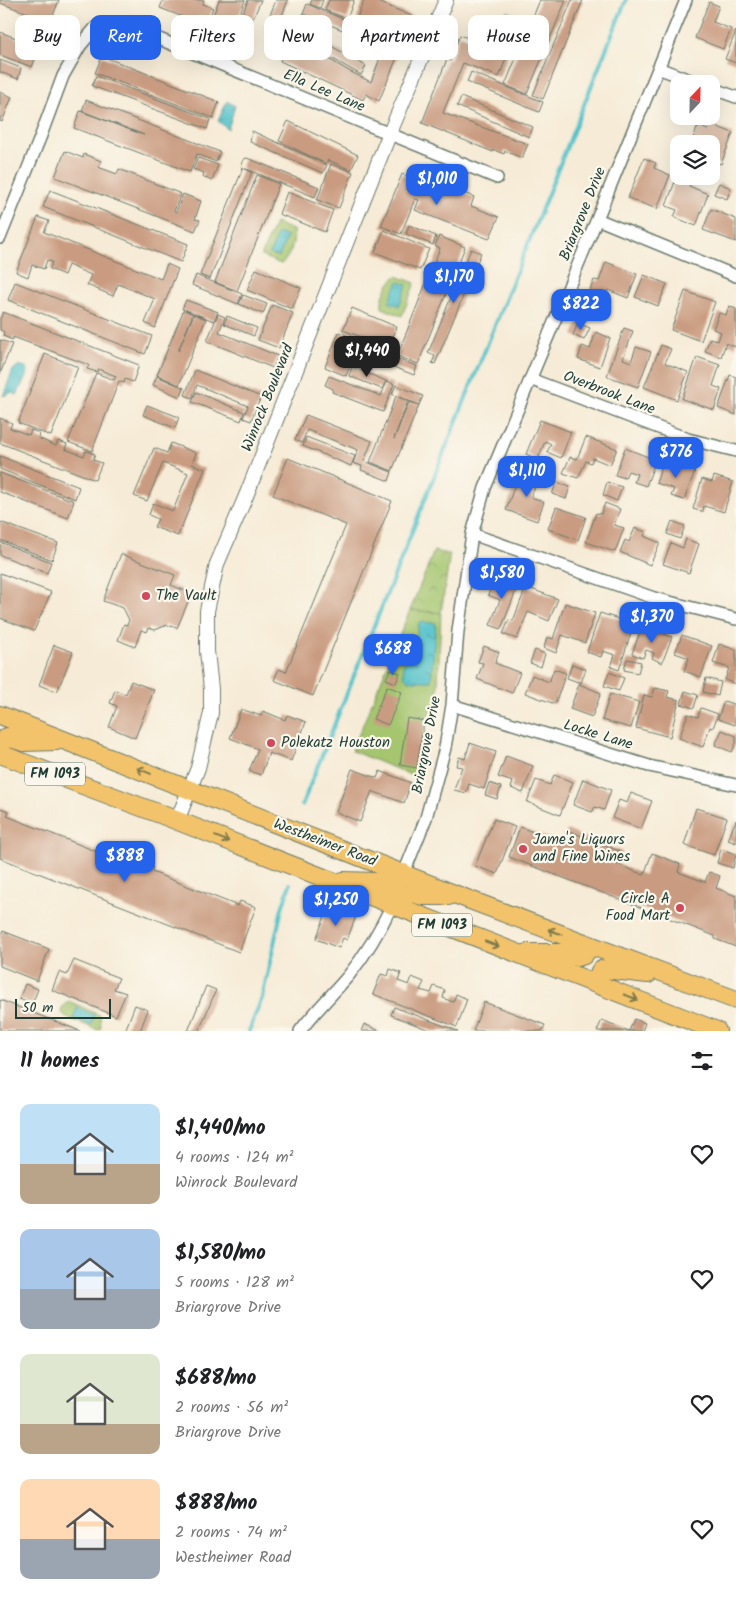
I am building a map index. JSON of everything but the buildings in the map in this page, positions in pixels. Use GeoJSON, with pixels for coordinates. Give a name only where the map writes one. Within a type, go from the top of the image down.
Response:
{"type":"FeatureCollection","features":[{"type":"Feature","properties":{"kind":"main road","name":"Westheimer Road"},"geometry":{"type":"LineString","coordinates":[[0,715],[590,946],[736,1000]]}},
{"type":"Feature","properties":{"kind":"main road"},"geometry":{"type":"LineString","coordinates":[[0,746],[7,737],[24,742],[65,740]]}},
{"type":"Feature","properties":{"kind":"main road","name":"FM 1093"},"geometry":{"type":"LineString","coordinates":[[0,754],[333,881],[392,906],[717,1031]]}},
{"type":"Feature","properties":{"kind":"main road"},"geometry":{"type":"LineString","coordinates":[[333,881],[377,882],[390,885],[404,873]]}},
{"type":"Feature","properties":{"kind":"main road"},"geometry":{"type":"LineString","coordinates":[[392,906],[401,894],[406,892],[422,896],[462,896]]}},
{"type":"Feature","properties":{"kind":"main road"},"geometry":{"type":"LineString","coordinates":[[516,953],[563,953],[578,957],[584,955],[590,946]]}},
{"type":"Feature","properties":{"kind":"main road"},"geometry":{"type":"LineString","coordinates":[[596,983],[600,971],[610,969],[674,977]]}},
{"type":"Feature","properties":{"kind":"street","name":"Winrock Boulevard"},"geometry":{"type":"LineString","coordinates":[[177,821],[202,754],[211,713],[206,610],[217,564],[246,496],[389,135],[446,0]]}},
{"type":"Feature","properties":{"kind":"street","name":"Briargrove Drive"},"geometry":{"type":"LineString","coordinates":[[404,873],[432,800],[446,748],[458,631],[472,534],[485,488],[686,0]]}},
{"type":"Feature","properties":{"kind":"street","name":"Ella Lee Lane"},"geometry":{"type":"LineString","coordinates":[[0,238],[40,138],[62,76],[80,46],[96,27],[130,27],[497,178]]}},
{"type":"Feature","properties":{"kind":"street"},"geometry":{"type":"LineString","coordinates":[[658,68],[676,75]]}},
{"type":"Feature","properties":{"kind":"street"},"geometry":{"type":"LineString","coordinates":[[720,91],[736,97]]}},
{"type":"Feature","properties":{"kind":"street"},"geometry":{"type":"LineString","coordinates":[[597,220],[736,276]]}},
{"type":"Feature","properties":{"kind":"street","name":"Overbrook Lane"},"geometry":{"type":"LineString","coordinates":[[530,379],[688,439],[736,451]]}},
{"type":"Feature","properties":{"kind":"street"},"geometry":{"type":"LineString","coordinates":[[472,534],[654,598],[736,620]]}},
{"type":"Feature","properties":{"kind":"street","name":"Locke Lane"},"geometry":{"type":"LineString","coordinates":[[452,704],[649,766],[736,785]]}},
{"type":"Feature","properties":{"kind":"street"},"geometry":{"type":"LineString","coordinates":[[300,1031],[349,975],[377,936],[392,906]]}},
{"type":"Feature","properties":{"kind":"green space"},"geometry":{"type":"Polygon","coordinates":[[[275,223],[293,230],[294,234],[290,253],[281,264],[261,256],[275,223]]]}},
{"type":"Feature","properties":{"kind":"green space"},"geometry":{"type":"Polygon","coordinates":[[[397,276],[415,283],[402,316],[382,308],[382,299],[386,290],[391,281],[397,276]]]}},
{"type":"Feature","properties":{"kind":"green space"},"geometry":{"type":"Polygon","coordinates":[[[434,551],[450,554],[441,613],[410,610],[434,551]]]}},
{"type":"Feature","properties":{"kind":"green space"},"geometry":{"type":"Polygon","coordinates":[[[410,610],[441,613],[437,708],[426,716],[416,777],[352,751],[410,610]]]}},
{"type":"Feature","properties":{"kind":"green space"},"geometry":{"type":"Polygon","coordinates":[[[69,1001],[100,1015],[101,1028],[98,1030],[65,1017],[61,1011],[63,1006],[69,1001]]]}},
{"type":"Feature","properties":{"kind":"water"},"geometry":{"type":"Polygon","coordinates":[[[507,11],[517,15],[505,15],[507,11]]]}},
{"type":"Feature","properties":{"kind":"water"},"geometry":{"type":"Polygon","coordinates":[[[227,101],[235,106],[228,129],[218,121],[227,101]]]}},
{"type":"Feature","properties":{"kind":"water"},"geometry":{"type":"Polygon","coordinates":[[[278,233],[287,237],[279,257],[270,254],[278,233]]]}},
{"type":"Feature","properties":{"kind":"water"},"geometry":{"type":"Polygon","coordinates":[[[398,281],[407,285],[399,306],[389,302],[398,281]]]}},
{"type":"Feature","properties":{"kind":"water"},"geometry":{"type":"Polygon","coordinates":[[[19,365],[25,367],[28,373],[17,395],[11,393],[3,396],[13,370],[19,365]]]}},
{"type":"Feature","properties":{"kind":"water"},"geometry":{"type":"Polygon","coordinates":[[[419,622],[436,623],[431,681],[409,681],[404,676],[403,666],[417,633],[419,622]]]}},
{"type":"Feature","properties":{"kind":"water"},"geometry":{"type":"Polygon","coordinates":[[[77,1008],[95,1015],[91,1025],[73,1018],[77,1008]]]}},
{"type":"Feature","properties":{"kind":"waterway"},"geometry":{"type":"LineString","coordinates":[[302,805],[626,0]]}},
{"type":"Feature","properties":{"kind":"waterway"},"geometry":{"type":"LineString","coordinates":[[249,1031],[262,998],[282,908],[290,884]]}},
{"type":"Feature","properties":{"kind":"place","name":"The Vault"},"geometry":{"type":"Point","coordinates":[146,596]}},
{"type":"Feature","properties":{"kind":"place","name":"Polekatz Houston"},"geometry":{"type":"Point","coordinates":[271,743]}},
{"type":"Feature","properties":{"kind":"place","name":"Jame's Liquors and Fine Wines"},"geometry":{"type":"Point","coordinates":[523,849]}},
{"type":"Feature","properties":{"kind":"place","name":"Circle A Food Mart"},"geometry":{"type":"Point","coordinates":[680,908]}}]}
